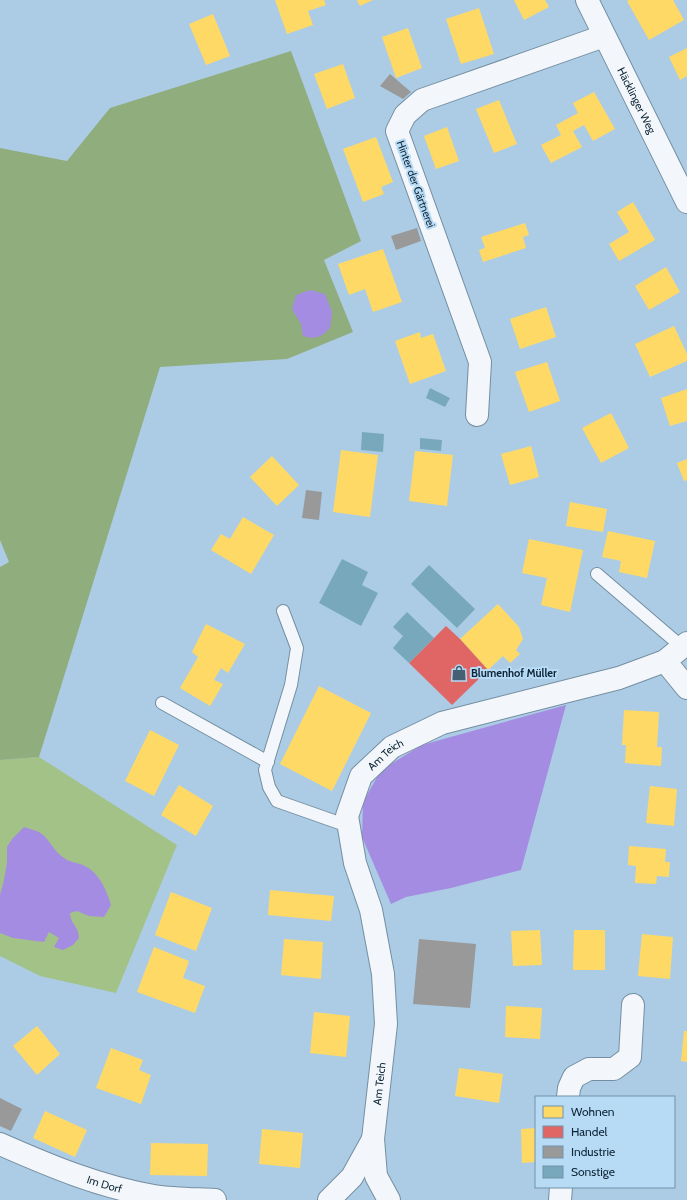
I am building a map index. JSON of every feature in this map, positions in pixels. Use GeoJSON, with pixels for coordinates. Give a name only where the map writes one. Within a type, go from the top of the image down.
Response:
{"type":"FeatureCollection","features":[{"type":"Feature","properties":{"kind":"street","name":"Häcklinger Weg"},"geometry":{"type":"LineString","coordinates":[[587,0],[687,202]]}},
{"type":"Feature","properties":{"kind":"street","name":"Hinter der Gärtnerei"},"geometry":{"type":"LineString","coordinates":[[477,416],[480,362],[397,131],[405,115],[422,100],[604,36]]}},
{"type":"Feature","properties":{"kind":"street"},"geometry":{"type":"LineString","coordinates":[[685,645],[665,661],[687,688]]}},
{"type":"Feature","properties":{"kind":"street","name":"Am Teich"},"geometry":{"type":"LineString","coordinates":[[389,1200],[376,1176],[373,1139],[386,1024],[383,974],[372,910],[355,863],[346,816],[361,776],[392,747],[442,723],[619,678],[665,661]]}},
{"type":"Feature","properties":{"kind":"street"},"geometry":{"type":"LineString","coordinates":[[568,1096],[568,1088],[574,1077],[589,1069],[614,1069],[630,1057],[633,1005]]}},
{"type":"Feature","properties":{"kind":"street","name":"Am Teich"},"geometry":{"type":"LineString","coordinates":[[329,1200],[352,1177],[373,1139]]}},
{"type":"Feature","properties":{"kind":"street","name":"Im Dorf"},"geometry":{"type":"LineString","coordinates":[[0,1144],[62,1171],[154,1198],[215,1200]]}},
{"type":"Feature","properties":{"kind":"street"},"geometry":{"type":"LineString","coordinates":[[560,1200],[561,1188]]}},
{"type":"Feature","properties":{"kind":"lane"},"geometry":{"type":"LineString","coordinates":[[597,574],[685,645]]}},
{"type":"Feature","properties":{"kind":"lane"},"geometry":{"type":"LineString","coordinates":[[283,611],[297,648],[291,685],[266,770],[269,787],[276,801],[348,826]]}},
{"type":"Feature","properties":{"kind":"lane"},"geometry":{"type":"LineString","coordinates":[[162,703],[268,762]]}},
{"type":"Feature","properties":{"kind":"green space"},"geometry":{"type":"Polygon","coordinates":[[[291,51],[361,241],[324,260],[353,332],[287,359],[160,367],[39,757],[0,760],[0,567],[9,562],[0,540],[0,148],[67,161],[110,108],[291,51]]]}},
{"type":"Feature","properties":{"kind":"green space"},"geometry":{"type":"Polygon","coordinates":[[[39,757],[177,845],[116,993],[40,976],[0,956],[0,760],[39,757]]]}},
{"type":"Feature","properties":{"kind":"shaded area"},"geometry":{"type":"Polygon","coordinates":[[[310,290],[325,294],[332,312],[330,328],[321,336],[315,338],[303,336],[301,324],[292,309],[296,295],[310,290]]]}},
{"type":"Feature","properties":{"kind":"shaded area"},"geometry":{"type":"Polygon","coordinates":[[[566,705],[521,870],[451,888],[406,897],[391,904],[362,837],[363,802],[381,770],[422,745],[566,705]]]}},
{"type":"Feature","properties":{"kind":"shaded area"},"geometry":{"type":"Polygon","coordinates":[[[24,827],[42,834],[57,852],[66,859],[80,864],[92,871],[100,880],[107,892],[111,905],[104,917],[89,916],[77,911],[70,913],[79,938],[73,945],[63,950],[54,947],[59,938],[49,932],[44,942],[13,938],[0,933],[0,895],[7,862],[7,847],[12,839],[24,827]]]}},
{"type":"Feature","properties":{"kind":"building: Wohnen"},"geometry":{"type":"Polygon","coordinates":[[[275,0],[324,0],[326,5],[308,11],[313,25],[287,34],[275,0]]]}},
{"type":"Feature","properties":{"kind":"building: Wohnen"},"geometry":{"type":"Polygon","coordinates":[[[357,0],[373,0],[360,6],[357,0]]]}},
{"type":"Feature","properties":{"kind":"building: Wohnen"},"geometry":{"type":"Polygon","coordinates":[[[514,0],[545,0],[549,7],[524,20],[514,0]]]}},
{"type":"Feature","properties":{"kind":"building: Wohnen"},"geometry":{"type":"Polygon","coordinates":[[[673,0],[684,20],[649,40],[627,1],[673,0]]]}},
{"type":"Feature","properties":{"kind":"building: Wohnen"},"geometry":{"type":"Polygon","coordinates":[[[479,8],[494,54],[461,64],[446,19],[479,8]]]}},
{"type":"Feature","properties":{"kind":"building: Wohnen"},"geometry":{"type":"Polygon","coordinates":[[[213,14],[230,56],[206,65],[189,24],[213,14]]]}},
{"type":"Feature","properties":{"kind":"building: Wohnen"},"geometry":{"type":"Polygon","coordinates":[[[408,28],[422,68],[396,78],[382,37],[408,28]]]}},
{"type":"Feature","properties":{"kind":"building: Wohnen"},"geometry":{"type":"Polygon","coordinates":[[[687,48],[687,76],[680,80],[669,57],[687,48]]]}},
{"type":"Feature","properties":{"kind":"building: Wohnen"},"geometry":{"type":"Polygon","coordinates":[[[343,64],[355,98],[327,109],[314,74],[343,64]]]}},
{"type":"Feature","properties":{"kind":"building: Wohnen"},"geometry":{"type":"Polygon","coordinates":[[[594,92],[615,129],[593,141],[584,125],[573,131],[582,147],[551,163],[541,145],[561,135],[556,125],[578,113],[573,103],[594,92]]]}},
{"type":"Feature","properties":{"kind":"building: Wohnen"},"geometry":{"type":"Polygon","coordinates":[[[499,100],[517,144],[494,153],[476,109],[499,100]]]}},
{"type":"Feature","properties":{"kind":"building: Wohnen"},"geometry":{"type":"Polygon","coordinates":[[[447,127],[459,161],[436,169],[424,136],[447,127]]]}},
{"type":"Feature","properties":{"kind":"building: Wohnen"},"geometry":{"type":"Polygon","coordinates":[[[376,137],[393,182],[381,187],[384,194],[363,202],[343,149],[376,137]]]}},
{"type":"Feature","properties":{"kind":"building: Wohnen"},"geometry":{"type":"Polygon","coordinates":[[[633,202],[655,240],[619,261],[609,244],[629,232],[617,212],[633,202]]]}},
{"type":"Feature","properties":{"kind":"building: Wohnen"},"geometry":{"type":"Polygon","coordinates":[[[525,223],[529,235],[523,237],[526,248],[483,262],[479,250],[485,248],[481,237],[525,223]]]}},
{"type":"Feature","properties":{"kind":"building: Wohnen"},"geometry":{"type":"Polygon","coordinates":[[[383,249],[402,302],[373,312],[365,289],[349,295],[338,264],[383,249]]]}},
{"type":"Feature","properties":{"kind":"building: Wohnen"},"geometry":{"type":"Polygon","coordinates":[[[666,267],[680,292],[649,310],[635,286],[666,267]]]}},
{"type":"Feature","properties":{"kind":"building: Wohnen"},"geometry":{"type":"Polygon","coordinates":[[[546,307],[556,337],[520,349],[510,319],[546,307]]]}},
{"type":"Feature","properties":{"kind":"building: Wohnen"},"geometry":{"type":"Polygon","coordinates":[[[674,326],[687,354],[687,361],[650,377],[635,344],[674,326]]]}},
{"type":"Feature","properties":{"kind":"building: Wohnen"},"geometry":{"type":"Polygon","coordinates":[[[420,332],[421,338],[433,334],[446,371],[410,384],[395,341],[420,332]]]}},
{"type":"Feature","properties":{"kind":"building: Wohnen"},"geometry":{"type":"Polygon","coordinates":[[[547,362],[560,401],[529,412],[515,372],[547,362]]]}},
{"type":"Feature","properties":{"kind":"building: Wohnen"},"geometry":{"type":"Polygon","coordinates":[[[687,389],[687,421],[670,426],[661,398],[687,389]]]}},
{"type":"Feature","properties":{"kind":"building: Wohnen"},"geometry":{"type":"Polygon","coordinates":[[[611,413],[629,448],[601,463],[582,428],[611,413]]]}},
{"type":"Feature","properties":{"kind":"building: Wohnen"},"geometry":{"type":"Polygon","coordinates":[[[531,446],[539,477],[510,485],[501,454],[531,446]]]}},
{"type":"Feature","properties":{"kind":"building: Wohnen"},"geometry":{"type":"Polygon","coordinates":[[[341,450],[378,455],[370,517],[333,512],[341,450]]]}},
{"type":"Feature","properties":{"kind":"building: Wohnen"},"geometry":{"type":"Polygon","coordinates":[[[415,451],[453,455],[447,506],[409,501],[415,451]]]}},
{"type":"Feature","properties":{"kind":"building: Wohnen"},"geometry":{"type":"Polygon","coordinates":[[[272,456],[299,485],[277,506],[250,477],[272,456]]]}},
{"type":"Feature","properties":{"kind":"building: Wohnen"},"geometry":{"type":"Polygon","coordinates":[[[687,459],[687,480],[684,481],[677,463],[687,459]]]}},
{"type":"Feature","properties":{"kind":"building: Wohnen"},"geometry":{"type":"Polygon","coordinates":[[[570,502],[607,509],[603,532],[566,526],[570,502]]]}},
{"type":"Feature","properties":{"kind":"building: Wohnen"},"geometry":{"type":"Polygon","coordinates":[[[243,517],[274,535],[251,574],[211,550],[221,534],[230,539],[243,517]]]}},
{"type":"Feature","properties":{"kind":"building: Wohnen"},"geometry":{"type":"Polygon","coordinates":[[[608,531],[655,541],[647,578],[619,572],[621,561],[602,557],[608,531]]]}},
{"type":"Feature","properties":{"kind":"building: Wohnen"},"geometry":{"type":"Polygon","coordinates":[[[529,539],[583,550],[570,612],[541,605],[547,578],[522,573],[529,539]]]}},
{"type":"Feature","properties":{"kind":"building: Wohnen"},"geometry":{"type":"Polygon","coordinates":[[[498,604],[519,627],[523,639],[516,650],[520,654],[510,663],[503,656],[488,670],[460,639],[498,604]]]}},
{"type":"Feature","properties":{"kind":"building: Wohnen"},"geometry":{"type":"Polygon","coordinates":[[[206,624],[245,644],[228,673],[221,668],[214,680],[223,684],[210,706],[180,688],[198,657],[192,652],[206,624]]]}},
{"type":"Feature","properties":{"kind":"building: Wohnen"},"geometry":{"type":"Polygon","coordinates":[[[319,686],[371,713],[332,791],[280,764],[319,686]]]}},
{"type":"Feature","properties":{"kind":"building: Wohnen"},"geometry":{"type":"Polygon","coordinates":[[[624,710],[659,712],[657,747],[662,747],[661,766],[625,763],[626,745],[622,745],[624,710]]]}},
{"type":"Feature","properties":{"kind":"building: Wohnen"},"geometry":{"type":"Polygon","coordinates":[[[150,730],[179,745],[154,796],[125,781],[150,730]]]}},
{"type":"Feature","properties":{"kind":"building: Wohnen"},"geometry":{"type":"Polygon","coordinates":[[[179,785],[213,806],[196,836],[161,815],[179,785]]]}},
{"type":"Feature","properties":{"kind":"building: Wohnen"},"geometry":{"type":"Polygon","coordinates":[[[650,786],[677,789],[674,826],[646,823],[650,786]]]}},
{"type":"Feature","properties":{"kind":"building: Wohnen"},"geometry":{"type":"Polygon","coordinates":[[[629,846],[666,849],[665,862],[670,862],[669,877],[657,876],[656,884],[635,883],[636,866],[628,865],[629,846]]]}},
{"type":"Feature","properties":{"kind":"building: Wohnen"},"geometry":{"type":"Polygon","coordinates":[[[270,890],[334,896],[331,921],[268,915],[270,890]]]}},
{"type":"Feature","properties":{"kind":"building: Wohnen"},"geometry":{"type":"Polygon","coordinates":[[[171,892],[212,908],[196,951],[155,935],[171,892]]]}},
{"type":"Feature","properties":{"kind":"building: Wohnen"},"geometry":{"type":"Polygon","coordinates":[[[540,930],[542,965],[513,966],[511,931],[540,930]]]}},
{"type":"Feature","properties":{"kind":"building: Wohnen"},"geometry":{"type":"Polygon","coordinates":[[[574,930],[605,930],[605,970],[573,970],[574,930]]]}},
{"type":"Feature","properties":{"kind":"building: Wohnen"},"geometry":{"type":"Polygon","coordinates":[[[642,934],[673,937],[670,979],[638,976],[642,934]]]}},
{"type":"Feature","properties":{"kind":"building: Wohnen"},"geometry":{"type":"Polygon","coordinates":[[[284,939],[323,942],[321,979],[281,975],[284,939]]]}},
{"type":"Feature","properties":{"kind":"building: Wohnen"},"geometry":{"type":"Polygon","coordinates":[[[154,947],[189,961],[183,978],[205,986],[195,1013],[137,992],[154,947]]]}},
{"type":"Feature","properties":{"kind":"building: Wohnen"},"geometry":{"type":"Polygon","coordinates":[[[506,1006],[542,1008],[540,1039],[505,1037],[506,1006]]]}},
{"type":"Feature","properties":{"kind":"building: Wohnen"},"geometry":{"type":"Polygon","coordinates":[[[314,1012],[350,1016],[346,1057],[310,1053],[314,1012]]]}},
{"type":"Feature","properties":{"kind":"building: Wohnen"},"geometry":{"type":"Polygon","coordinates":[[[37,1026],[60,1054],[37,1075],[13,1046],[37,1026]]]}},
{"type":"Feature","properties":{"kind":"building: Wohnen"},"geometry":{"type":"Polygon","coordinates":[[[684,1031],[687,1031],[687,1062],[681,1061],[684,1031]]]}},
{"type":"Feature","properties":{"kind":"building: Wohnen"},"geometry":{"type":"Polygon","coordinates":[[[111,1048],[143,1060],[139,1070],[151,1075],[141,1104],[96,1088],[111,1048]]]}},
{"type":"Feature","properties":{"kind":"building: Wohnen"},"geometry":{"type":"Polygon","coordinates":[[[459,1068],[503,1074],[499,1103],[455,1096],[459,1068]]]}},
{"type":"Feature","properties":{"kind":"building: Wohnen"},"geometry":{"type":"Polygon","coordinates":[[[45,1111],[87,1130],[75,1157],[33,1138],[45,1111]]]}},
{"type":"Feature","properties":{"kind":"building: Wohnen"},"geometry":{"type":"Polygon","coordinates":[[[535,1128],[535,1162],[522,1163],[521,1129],[535,1128]]]}},
{"type":"Feature","properties":{"kind":"building: Wohnen"},"geometry":{"type":"Polygon","coordinates":[[[262,1129],[303,1133],[300,1168],[259,1164],[262,1129]]]}},
{"type":"Feature","properties":{"kind":"building: Wohnen"},"geometry":{"type":"Polygon","coordinates":[[[151,1143],[208,1144],[207,1176],[150,1175],[151,1143]]]}},
{"type":"Feature","properties":{"kind":"building: Handel"},"geometry":{"type":"Polygon","coordinates":[[[446,626],[488,670],[452,705],[409,663],[446,626]]]}},
{"type":"Feature","properties":{"kind":"building: Industrie"},"geometry":{"type":"Polygon","coordinates":[[[390,74],[411,92],[403,99],[380,86],[390,74]]]}},
{"type":"Feature","properties":{"kind":"building: Industrie"},"geometry":{"type":"Polygon","coordinates":[[[417,228],[421,241],[396,250],[391,236],[417,228]]]}},
{"type":"Feature","properties":{"kind":"building: Industrie"},"geometry":{"type":"Polygon","coordinates":[[[306,490],[322,492],[319,520],[302,518],[306,490]]]}},
{"type":"Feature","properties":{"kind":"building: Industrie"},"geometry":{"type":"Polygon","coordinates":[[[419,939],[476,944],[470,1008],[413,1004],[419,939]]]}},
{"type":"Feature","properties":{"kind":"building: Industrie"},"geometry":{"type":"Polygon","coordinates":[[[0,1098],[22,1109],[11,1131],[0,1126],[0,1098]]]}},
{"type":"Feature","properties":{"kind":"building: Sonstige"},"geometry":{"type":"Polygon","coordinates":[[[430,388],[450,398],[445,407],[426,398],[430,388]]]}},
{"type":"Feature","properties":{"kind":"building: Sonstige"},"geometry":{"type":"Polygon","coordinates":[[[362,432],[384,434],[383,452],[361,450],[362,432]]]}},
{"type":"Feature","properties":{"kind":"building: Sonstige"},"geometry":{"type":"Polygon","coordinates":[[[420,438],[442,440],[441,451],[420,449],[420,438]]]}},
{"type":"Feature","properties":{"kind":"building: Sonstige"},"geometry":{"type":"Polygon","coordinates":[[[342,559],[368,572],[362,585],[378,593],[361,626],[319,603],[342,559]]]}},
{"type":"Feature","properties":{"kind":"building: Sonstige"},"geometry":{"type":"Polygon","coordinates":[[[429,565],[475,609],[457,628],[411,584],[429,565]]]}},
{"type":"Feature","properties":{"kind":"building: Sonstige"},"geometry":{"type":"Polygon","coordinates":[[[407,612],[434,638],[409,663],[393,648],[403,636],[393,627],[407,612]]]}},
{"type":"Feature","properties":{"kind":"place","name":"Blumenhof Müller"},"geometry":{"type":"Point","coordinates":[459,673]}}]}
